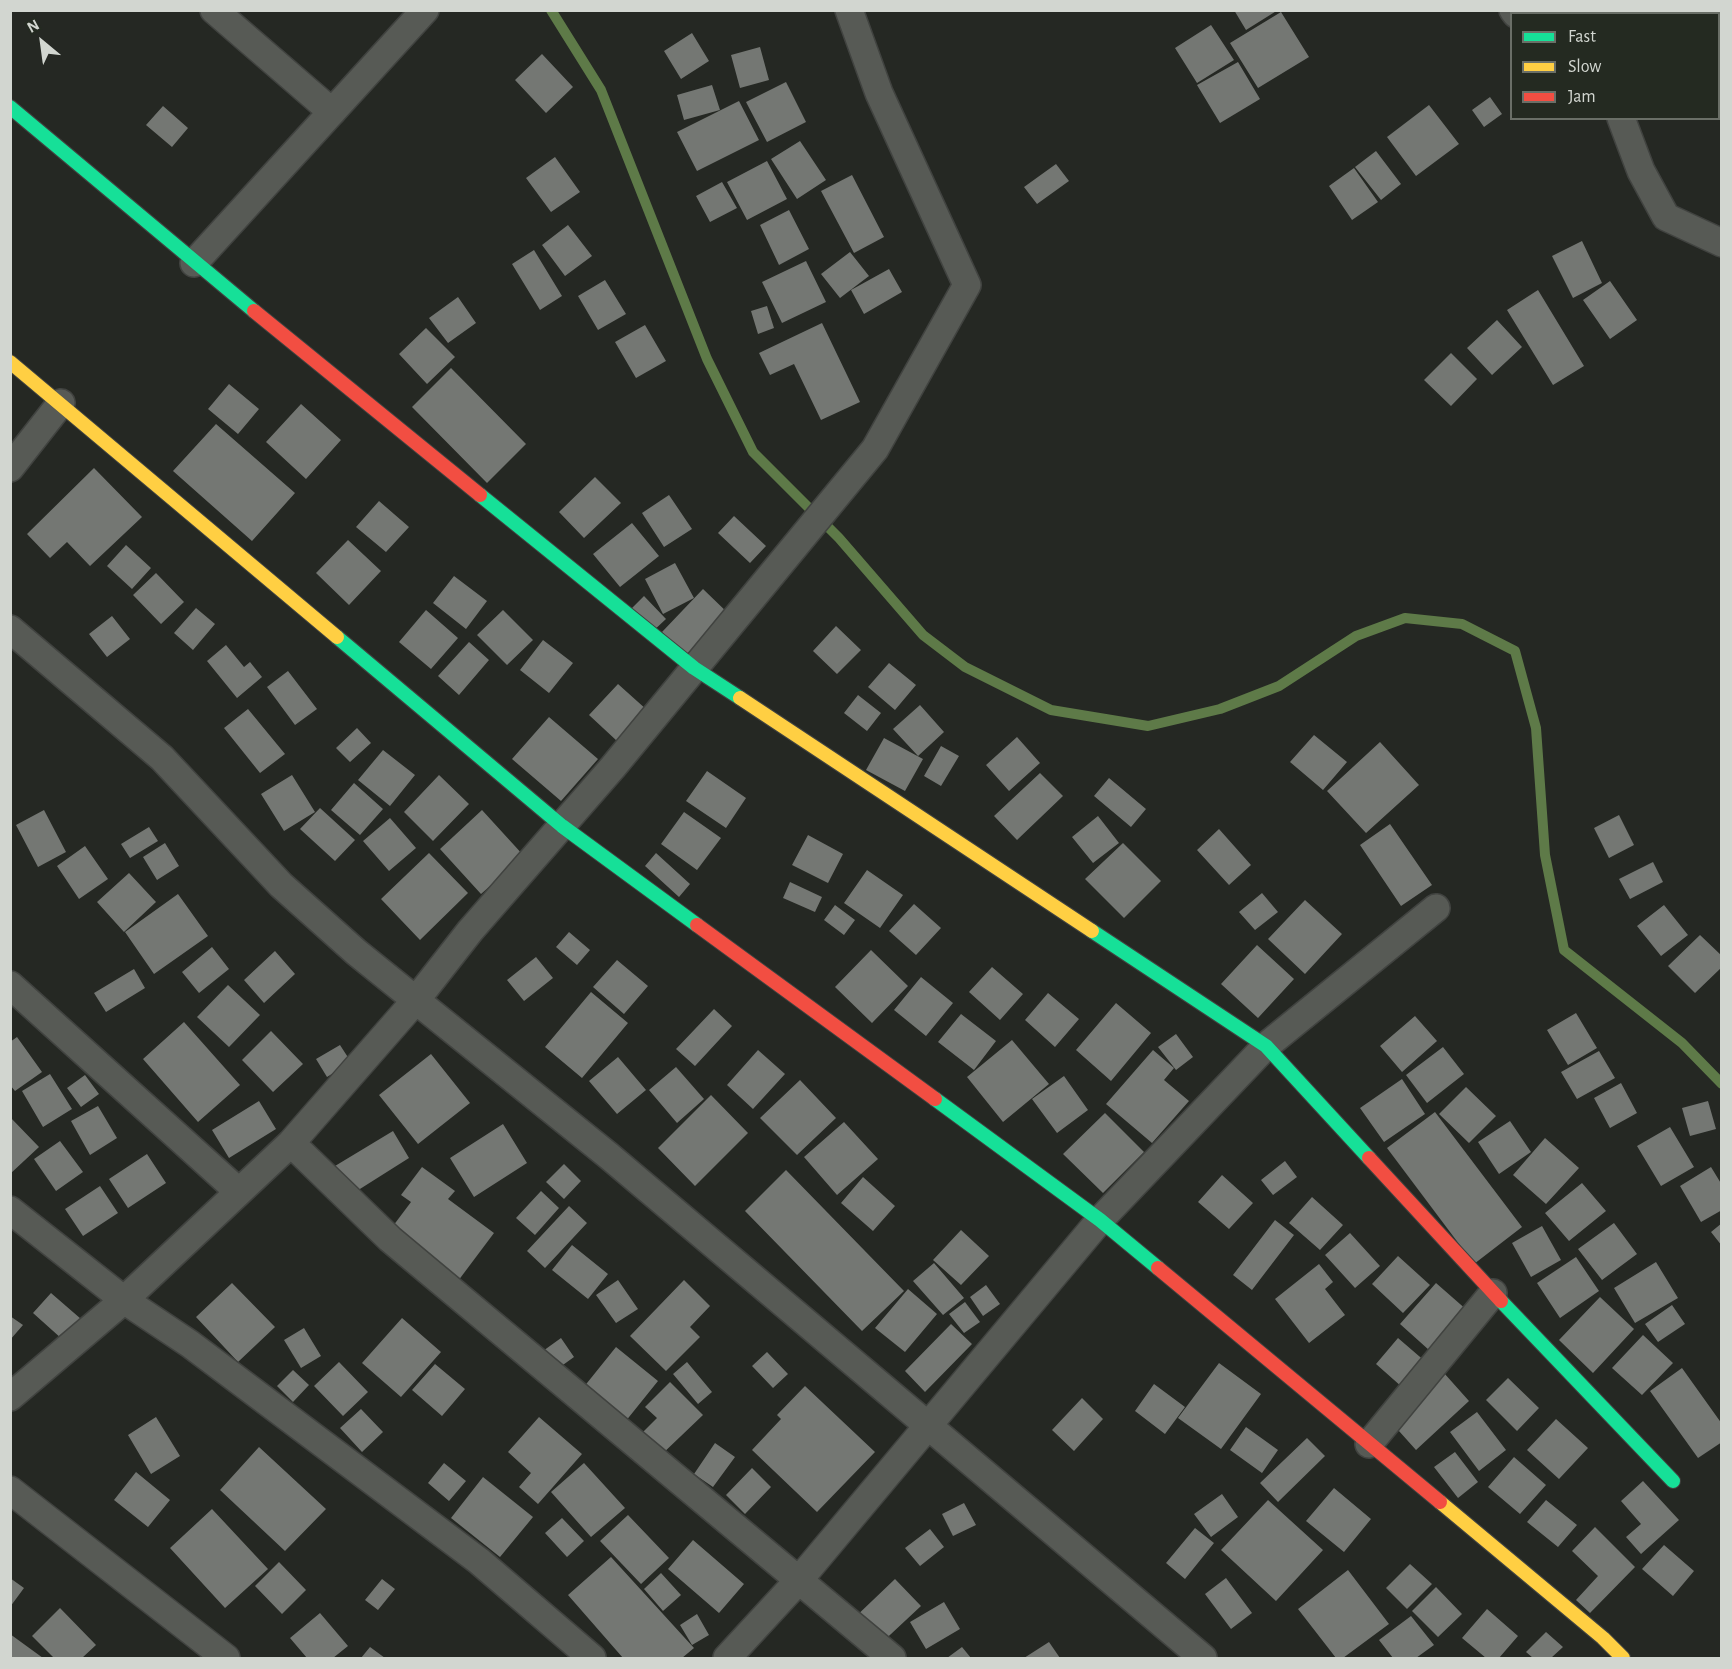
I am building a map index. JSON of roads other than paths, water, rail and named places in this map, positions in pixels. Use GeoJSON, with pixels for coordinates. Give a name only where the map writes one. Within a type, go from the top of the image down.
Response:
{"type":"FeatureCollection","features":[{"type":"Feature","properties":{"kind":"street"},"geometry":{"type":"LineString","coordinates":[[214,10],[332,112]]}},
{"type":"Feature","properties":{"kind":"street"},"geometry":{"type":"LineString","coordinates":[[194,263],[425,10]]}},
{"type":"Feature","properties":{"kind":"street"},"geometry":{"type":"LineString","coordinates":[[10,1397],[124,1300],[291,1143],[416,1000],[470,931],[562,826],[875,449],[967,285],[879,93],[849,10]]}},
{"type":"Feature","properties":{"kind":"street"},"geometry":{"type":"LineString","coordinates":[[10,107],[194,263],[694,668],[1266,1046],[1493,1293],[1673,1481]]}},
{"type":"Feature","properties":{"kind":"street"},"geometry":{"type":"LineString","coordinates":[[1622,120],[1641,171],[1666,217],[1721,242]]}},
{"type":"Feature","properties":{"kind":"street"},"geometry":{"type":"LineString","coordinates":[[10,362],[562,826],[1100,1220],[1603,1638],[1623,1659]]}},
{"type":"Feature","properties":{"kind":"street"},"geometry":{"type":"LineString","coordinates":[[10,468],[61,403]]}},
{"type":"Feature","properties":{"kind":"street"},"geometry":{"type":"LineString","coordinates":[[10,629],[162,758],[281,885],[416,1000],[609,1156],[1203,1659]]}},
{"type":"Feature","properties":{"kind":"street"},"geometry":{"type":"LineString","coordinates":[[727,1659],[799,1580],[1100,1220],[1266,1046],[1436,908]]}},
{"type":"Feature","properties":{"kind":"street"},"geometry":{"type":"LineString","coordinates":[[10,985],[238,1191]]}},
{"type":"Feature","properties":{"kind":"street"},"geometry":{"type":"LineString","coordinates":[[291,1143],[390,1239],[892,1659]]}},
{"type":"Feature","properties":{"kind":"street"},"geometry":{"type":"LineString","coordinates":[[10,1210],[124,1300],[190,1344],[479,1561],[592,1659]]}},
{"type":"Feature","properties":{"kind":"street"},"geometry":{"type":"LineString","coordinates":[[1370,1444],[1493,1293]]}},
{"type":"Feature","properties":{"kind":"street"},"geometry":{"type":"LineString","coordinates":[[10,1490],[226,1659]]}},
{"type":"Feature","properties":{"kind":"waterway"},"geometry":{"type":"LineString","coordinates":[[551,10],[601,90],[707,359],[753,452],[839,538],[923,635],[965,667],[1051,710],[1148,726],[1220,709],[1279,686],[1356,636],[1405,618],[1462,624],[1515,651],[1536,728],[1545,855],[1564,950],[1682,1043],[1722,1084]]}}]}
